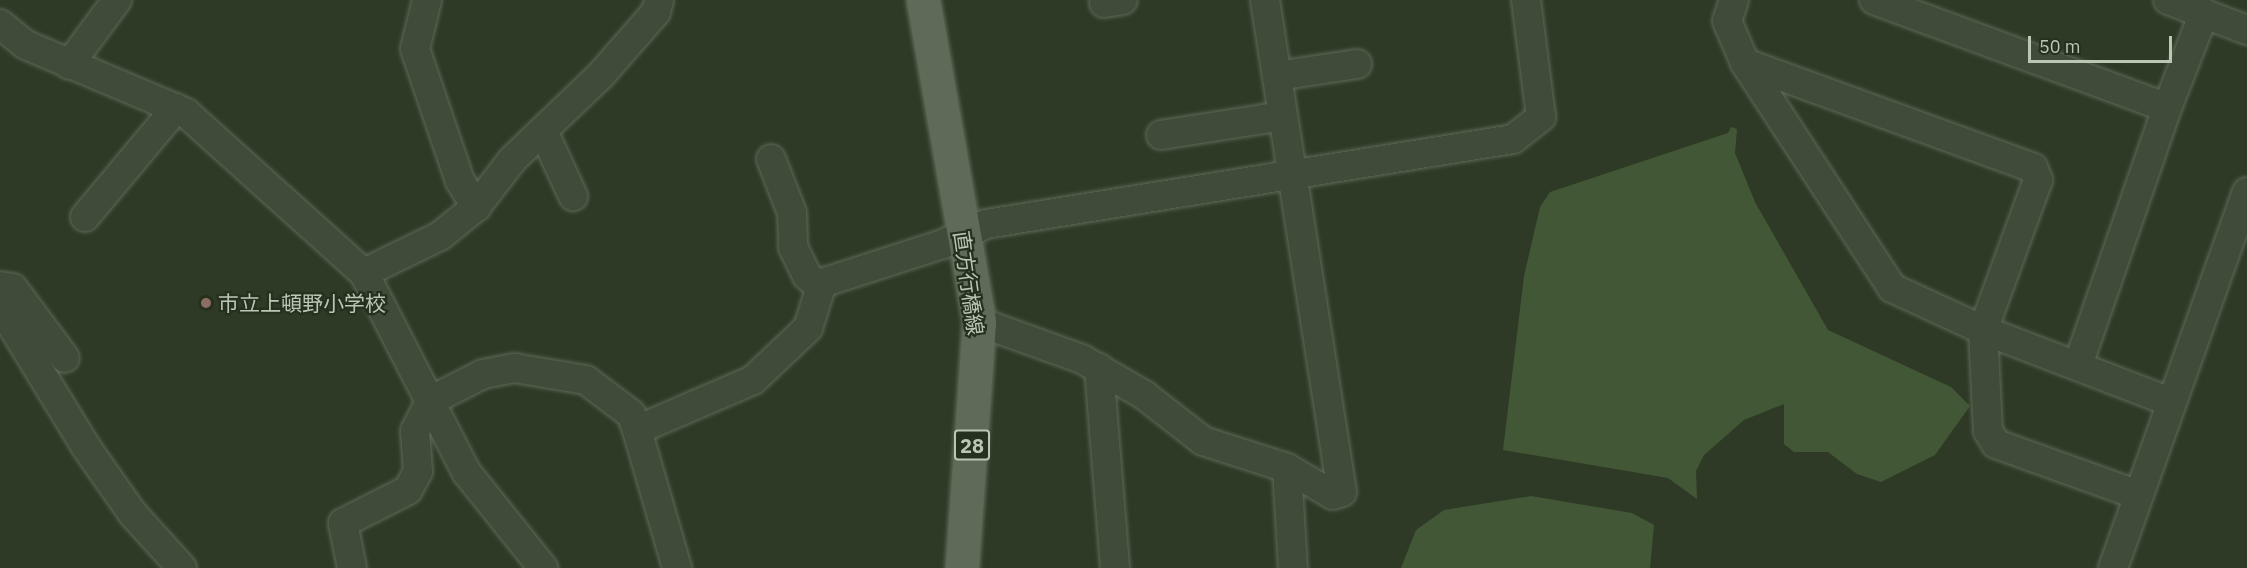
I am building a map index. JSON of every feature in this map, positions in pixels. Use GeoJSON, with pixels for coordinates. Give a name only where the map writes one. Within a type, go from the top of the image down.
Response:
{"type":"FeatureCollection","features":[{"type":"Feature","properties":{"kind":"main road","name":"直方行橋線"},"geometry":{"type":"LineString","coordinates":[[923,0],[979,322],[962,568]]}},
{"type":"Feature","properties":{"kind":"street"},"geometry":{"type":"LineString","coordinates":[[69,65],[117,0]]}},
{"type":"Feature","properties":{"kind":"street"},"geometry":{"type":"LineString","coordinates":[[427,0],[415,49],[460,181],[476,207]]}},
{"type":"Feature","properties":{"kind":"street"},"geometry":{"type":"LineString","coordinates":[[364,273],[440,236],[476,207],[543,131],[600,76],[656,12],[659,0]]}},
{"type":"Feature","properties":{"kind":"street"},"geometry":{"type":"LineString","coordinates":[[979,322],[1099,368],[1203,441],[1287,468],[1333,495],[1342,492],[1265,0]]}},
{"type":"Feature","properties":{"kind":"street"},"geometry":{"type":"LineString","coordinates":[[637,430],[753,380],[808,328],[821,287],[845,272],[986,224],[1513,139],[1541,117],[1526,0]]}},
{"type":"Feature","properties":{"kind":"street"},"geometry":{"type":"LineString","coordinates":[[1734,0],[1727,21],[1745,63],[1892,288],[1983,330],[2171,402]]}},
{"type":"Feature","properties":{"kind":"street"},"geometry":{"type":"LineString","coordinates":[[1874,0],[2167,108]]}},
{"type":"Feature","properties":{"kind":"street"},"geometry":{"type":"LineString","coordinates":[[2168,0],[2247,30]]}},
{"type":"Feature","properties":{"kind":"street"},"geometry":{"type":"LineString","coordinates":[[2078,366],[2167,108],[2204,13]]}},
{"type":"Feature","properties":{"kind":"street"},"geometry":{"type":"LineString","coordinates":[[0,24],[26,45],[176,108],[202,126],[364,273],[467,473],[543,568]]}},
{"type":"Feature","properties":{"kind":"street"},"geometry":{"type":"LineString","coordinates":[[1745,63],[2033,168],[2038,180],[1983,330],[1988,431],[1996,444],[2136,494]]}},
{"type":"Feature","properties":{"kind":"street"},"geometry":{"type":"LineString","coordinates":[[1277,76],[1357,64]]}},
{"type":"Feature","properties":{"kind":"street"},"geometry":{"type":"LineString","coordinates":[[85,217],[176,108]]}},
{"type":"Feature","properties":{"kind":"street"},"geometry":{"type":"LineString","coordinates":[[1161,135],[1283,116]]}},
{"type":"Feature","properties":{"kind":"street"},"geometry":{"type":"LineString","coordinates":[[543,131],[573,196]]}},
{"type":"Feature","properties":{"kind":"street"},"geometry":{"type":"LineString","coordinates":[[771,159],[792,213],[793,247],[807,276],[821,287]]}},
{"type":"Feature","properties":{"kind":"street"},"geometry":{"type":"LineString","coordinates":[[2113,568],[2136,494],[2247,192]]}},
{"type":"Feature","properties":{"kind":"street"},"geometry":{"type":"LineString","coordinates":[[0,286],[13,288],[64,358]]}},
{"type":"Feature","properties":{"kind":"street"},"geometry":{"type":"LineString","coordinates":[[0,306],[86,447],[133,514],[182,568]]}},
{"type":"Feature","properties":{"kind":"street"},"geometry":{"type":"LineString","coordinates":[[352,568],[343,523],[408,490],[418,471],[415,431],[430,401],[483,374],[514,368],[560,373],[586,380],[615,399],[637,430],[677,568]]}},
{"type":"Feature","properties":{"kind":"street"},"geometry":{"type":"LineString","coordinates":[[1099,368],[1115,568]]}},
{"type":"Feature","properties":{"kind":"street"},"geometry":{"type":"LineString","coordinates":[[1287,468],[1293,568]]}},
{"type":"Feature","properties":{"kind":"shaded area"},"geometry":{"type":"Polygon","coordinates":[[[1731,127],[1737,129],[1735,153],[1755,202],[1828,330],[1951,387],[1970,406],[1935,455],[1881,482],[1857,474],[1828,452],[1794,452],[1784,444],[1784,404],[1744,420],[1704,455],[1696,471],[1697,499],[1668,478],[1503,450],[1524,276],[1540,207],[1550,192],[1728,133],[1731,127]]]}},
{"type":"Feature","properties":{"kind":"shaded area"},"geometry":{"type":"Polygon","coordinates":[[[1531,496],[1632,513],[1654,525],[1650,568],[1401,568],[1416,530],[1444,510],[1531,496]]]}},
{"type":"Feature","properties":{"kind":"place","name":"市立上頓野小学校"},"geometry":{"type":"Point","coordinates":[206,303]}}]}
